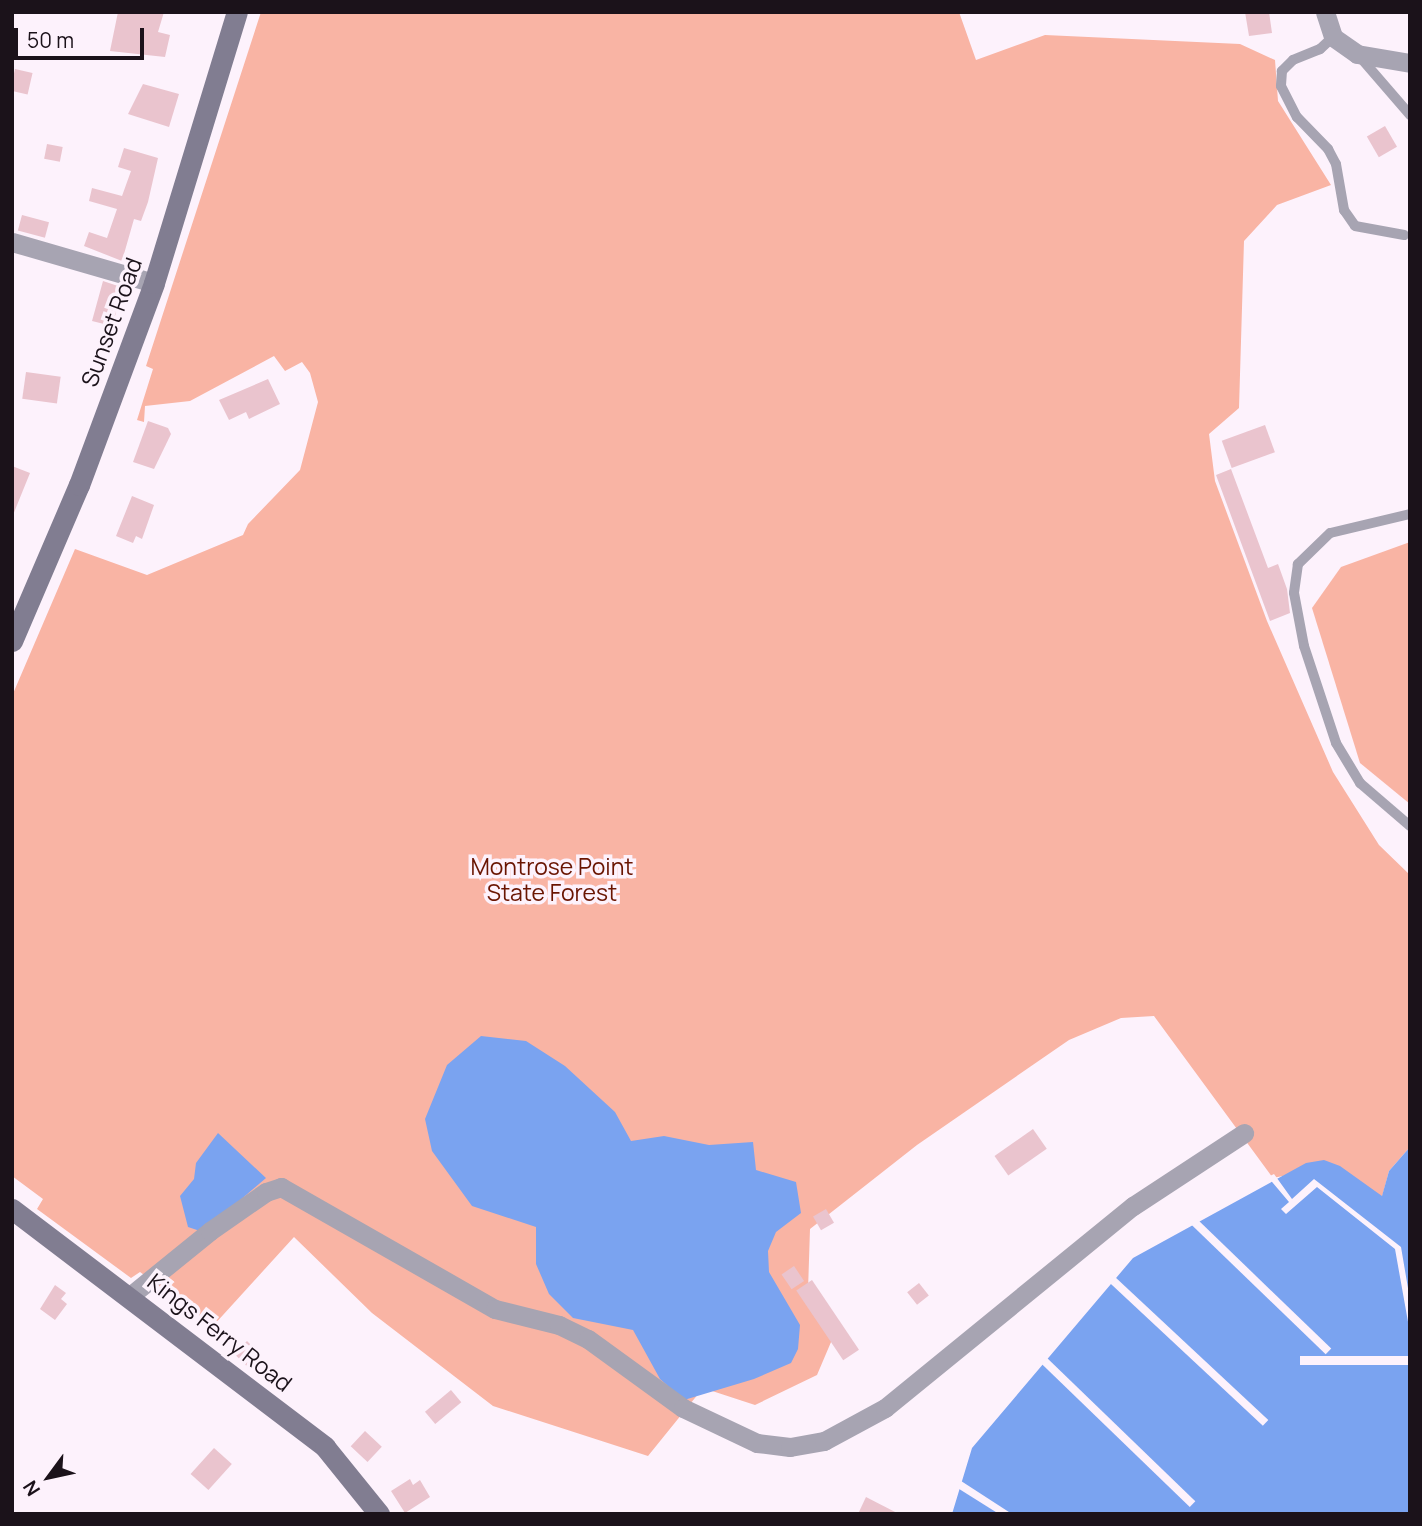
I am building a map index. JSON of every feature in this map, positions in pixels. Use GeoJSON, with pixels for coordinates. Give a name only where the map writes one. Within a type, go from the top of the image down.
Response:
{"type":"FeatureCollection","features":[{"type":"Feature","properties":{"kind":"street","name":"Sunset Road"},"geometry":{"type":"LineString","coordinates":[[12,641],[79,485],[154,283],[237,12]]}},
{"type":"Feature","properties":{"kind":"street"},"geometry":{"type":"LineString","coordinates":[[1325,12],[1333,37],[1357,54],[1410,63]]}},
{"type":"Feature","properties":{"kind":"street"},"geometry":{"type":"LineString","coordinates":[[12,242],[154,283]]}},
{"type":"Feature","properties":{"kind":"street"},"geometry":{"type":"LineString","coordinates":[[130,1296],[222,1223],[266,1192],[281,1187],[495,1309],[559,1325],[588,1339],[683,1408],[757,1443],[790,1447],[824,1441],[884,1408],[1133,1206],[1244,1133]]}},
{"type":"Feature","properties":{"kind":"street","name":"Kings Ferry Road"},"geometry":{"type":"LineString","coordinates":[[12,1209],[130,1296],[325,1447],[379,1514]]}},
{"type":"Feature","properties":{"kind":"lane"},"geometry":{"type":"LineString","coordinates":[[1333,37],[1320,49],[1293,60],[1282,71],[1281,86],[1297,117],[1328,149],[1336,164],[1344,210],[1355,226],[1408,234]]}},
{"type":"Feature","properties":{"kind":"lane"},"geometry":{"type":"LineString","coordinates":[[1357,54],[1410,116]]}},
{"type":"Feature","properties":{"kind":"lane"},"geometry":{"type":"LineString","coordinates":[[1410,514],[1330,533],[1311,546],[1298,564],[1294,593],[1304,646],[1336,743],[1360,783],[1410,826]]}},
{"type":"Feature","properties":{"kind":"green space","name":"Montrose Point State Forest"},"geometry":{"type":"Polygon","coordinates":[[[261,12],[959,12],[976,60],[1045,35],[1240,44],[1275,60],[1278,101],[1331,185],[1277,205],[1244,241],[1239,408],[1209,434],[1215,481],[1267,621],[1333,772],[1379,845],[1410,875],[1410,1147],[1389,1171],[1382,1197],[1336,1165],[1273,1178],[1154,1016],[1121,1018],[1069,1040],[917,1145],[810,1229],[808,1291],[834,1335],[817,1375],[755,1405],[703,1388],[648,1456],[493,1406],[372,1313],[294,1237],[213,1326],[140,1272],[131,1278],[37,1209],[43,1199],[12,1176],[12,696],[75,549],[147,575],[243,535],[248,524],[300,470],[318,402],[310,373],[302,362],[285,371],[274,356],[190,401],[145,406],[144,422],[137,420],[153,369],[146,366],[261,12]]]}},
{"type":"Feature","properties":{"kind":"green space"},"geometry":{"type":"Polygon","coordinates":[[[1410,542],[1410,804],[1360,763],[1312,608],[1341,567],[1410,542]]]}},
{"type":"Feature","properties":{"kind":"water"},"geometry":{"type":"Polygon","coordinates":[[[481,1036],[526,1041],[565,1066],[615,1112],[631,1141],[664,1136],[709,1145],[753,1142],[756,1170],[796,1182],[801,1213],[776,1232],[768,1251],[769,1272],[800,1325],[798,1349],[791,1363],[754,1379],[684,1400],[660,1379],[633,1330],[573,1318],[549,1294],[536,1264],[536,1227],[472,1206],[432,1151],[425,1119],[447,1065],[481,1036]]]}},
{"type":"Feature","properties":{"kind":"water"},"geometry":{"type":"Polygon","coordinates":[[[218,1133],[266,1178],[203,1232],[188,1227],[180,1196],[194,1179],[196,1163],[218,1133]]]}},
{"type":"Feature","properties":{"kind":"water"},"geometry":{"type":"Polygon","coordinates":[[[1410,1147],[1410,1514],[952,1514],[972,1448],[1133,1258],[1306,1163],[1324,1160],[1340,1166],[1382,1196],[1389,1171],[1410,1147]]]}},
{"type":"Feature","properties":{"kind":"pier"},"geometry":{"type":"Polygon","coordinates":[[[1274,1174],[1292,1199],[1314,1179],[1401,1247],[1410,1300],[1410,1333],[1395,1249],[1317,1187],[1286,1214],[1281,1209],[1289,1202],[1268,1177],[1274,1174]]]}},
{"type":"Feature","properties":{"kind":"pier"},"geometry":{"type":"Polygon","coordinates":[[[1196,1218],[1331,1349],[1326,1354],[1190,1224],[1196,1218]]]}},
{"type":"Feature","properties":{"kind":"pier"},"geometry":{"type":"Polygon","coordinates":[[[1114,1276],[1268,1420],[1263,1426],[1109,1282],[1114,1276]]]}},
{"type":"Feature","properties":{"kind":"pier"},"geometry":{"type":"Polygon","coordinates":[[[1045,1356],[1195,1501],[1190,1507],[1039,1362],[1045,1356]]]}},
{"type":"Feature","properties":{"kind":"pier"},"geometry":{"type":"Polygon","coordinates":[[[1300,1356],[1410,1356],[1410,1365],[1300,1365],[1300,1356]]]}},
{"type":"Feature","properties":{"kind":"pier"},"geometry":{"type":"Polygon","coordinates":[[[958,1479],[1012,1514],[999,1514],[956,1487],[958,1479]]]}},
{"type":"Feature","properties":{"kind":"building"},"geometry":{"type":"Polygon","coordinates":[[[118,12],[164,12],[158,32],[170,35],[165,57],[110,51],[118,12]]]}},
{"type":"Feature","properties":{"kind":"building"},"geometry":{"type":"Polygon","coordinates":[[[1245,12],[1269,12],[1272,33],[1249,36],[1245,12]]]}},
{"type":"Feature","properties":{"kind":"building"},"geometry":{"type":"Polygon","coordinates":[[[15,69],[33,73],[28,94],[12,91],[15,69]]]}},
{"type":"Feature","properties":{"kind":"building"},"geometry":{"type":"Polygon","coordinates":[[[143,84],[179,94],[169,127],[128,114],[143,84]]]}},
{"type":"Feature","properties":{"kind":"building"},"geometry":{"type":"Polygon","coordinates":[[[1385,126],[1397,147],[1379,157],[1367,136],[1385,126]]]}},
{"type":"Feature","properties":{"kind":"building"},"geometry":{"type":"Polygon","coordinates":[[[47,144],[63,147],[60,162],[44,159],[47,144]]]}},
{"type":"Feature","properties":{"kind":"building"},"geometry":{"type":"Polygon","coordinates":[[[124,148],[158,158],[148,202],[141,221],[134,219],[122,261],[84,246],[89,232],[107,238],[117,209],[89,201],[92,188],[122,196],[131,171],[118,167],[124,148]]]}},
{"type":"Feature","properties":{"kind":"building"},"geometry":{"type":"Polygon","coordinates":[[[22,215],[49,222],[45,238],[18,230],[22,215]]]}},
{"type":"Feature","properties":{"kind":"building"},"geometry":{"type":"Polygon","coordinates":[[[103,281],[118,286],[115,294],[121,296],[112,326],[92,321],[103,281]]]}},
{"type":"Feature","properties":{"kind":"building"},"geometry":{"type":"Polygon","coordinates":[[[26,372],[61,377],[57,404],[22,399],[26,372]]]}},
{"type":"Feature","properties":{"kind":"building"},"geometry":{"type":"Polygon","coordinates":[[[268,379],[280,404],[249,419],[246,412],[229,420],[219,400],[268,379]]]}},
{"type":"Feature","properties":{"kind":"building"},"geometry":{"type":"Polygon","coordinates":[[[148,421],[168,428],[171,434],[154,469],[133,462],[148,421]]]}},
{"type":"Feature","properties":{"kind":"building"},"geometry":{"type":"Polygon","coordinates":[[[1265,425],[1275,452],[1232,468],[1222,441],[1265,425]]]}},
{"type":"Feature","properties":{"kind":"building"},"geometry":{"type":"Polygon","coordinates":[[[12,466],[30,473],[13,515],[12,515],[12,466]]]}},
{"type":"Feature","properties":{"kind":"building"},"geometry":{"type":"Polygon","coordinates":[[[1231,469],[1268,568],[1278,564],[1287,589],[1290,613],[1270,621],[1216,475],[1231,469]]]}},
{"type":"Feature","properties":{"kind":"building"},"geometry":{"type":"Polygon","coordinates":[[[132,496],[154,505],[142,539],[136,536],[133,543],[116,536],[132,496]]]}},
{"type":"Feature","properties":{"kind":"building"},"geometry":{"type":"Polygon","coordinates":[[[1033,1129],[1047,1149],[1008,1176],[994,1156],[1033,1129]]]}},
{"type":"Feature","properties":{"kind":"building"},"geometry":{"type":"Polygon","coordinates":[[[826,1209],[834,1223],[821,1230],[813,1216],[826,1209]]]}},
{"type":"Feature","properties":{"kind":"building"},"geometry":{"type":"Polygon","coordinates":[[[794,1266],[804,1281],[792,1289],[782,1274],[794,1266]]]}},
{"type":"Feature","properties":{"kind":"building"},"geometry":{"type":"Polygon","coordinates":[[[812,1280],[859,1350],[843,1360],[796,1291],[812,1280]]]}},
{"type":"Feature","properties":{"kind":"building"},"geometry":{"type":"Polygon","coordinates":[[[919,1283],[929,1296],[917,1305],[907,1292],[919,1283]]]}},
{"type":"Feature","properties":{"kind":"building"},"geometry":{"type":"Polygon","coordinates":[[[55,1285],[66,1293],[61,1299],[67,1304],[55,1320],[40,1309],[55,1285]]]}},
{"type":"Feature","properties":{"kind":"building"},"geometry":{"type":"Polygon","coordinates":[[[247,1341],[259,1353],[246,1366],[234,1354],[247,1341]]]}},
{"type":"Feature","properties":{"kind":"building"},"geometry":{"type":"Polygon","coordinates":[[[451,1390],[461,1402],[435,1424],[425,1412],[451,1390]]]}},
{"type":"Feature","properties":{"kind":"building"},"geometry":{"type":"Polygon","coordinates":[[[365,1431],[382,1447],[367,1462],[351,1446],[365,1431]]]}},
{"type":"Feature","properties":{"kind":"building"},"geometry":{"type":"Polygon","coordinates":[[[214,1448],[232,1464],[208,1490],[191,1474],[214,1448]]]}},
{"type":"Feature","properties":{"kind":"building"},"geometry":{"type":"Polygon","coordinates":[[[410,1479],[413,1485],[420,1480],[430,1497],[405,1513],[391,1491],[410,1479]]]}},
{"type":"Feature","properties":{"kind":"building"},"geometry":{"type":"Polygon","coordinates":[[[866,1497],[899,1514],[858,1514],[866,1497]]]}}]}
